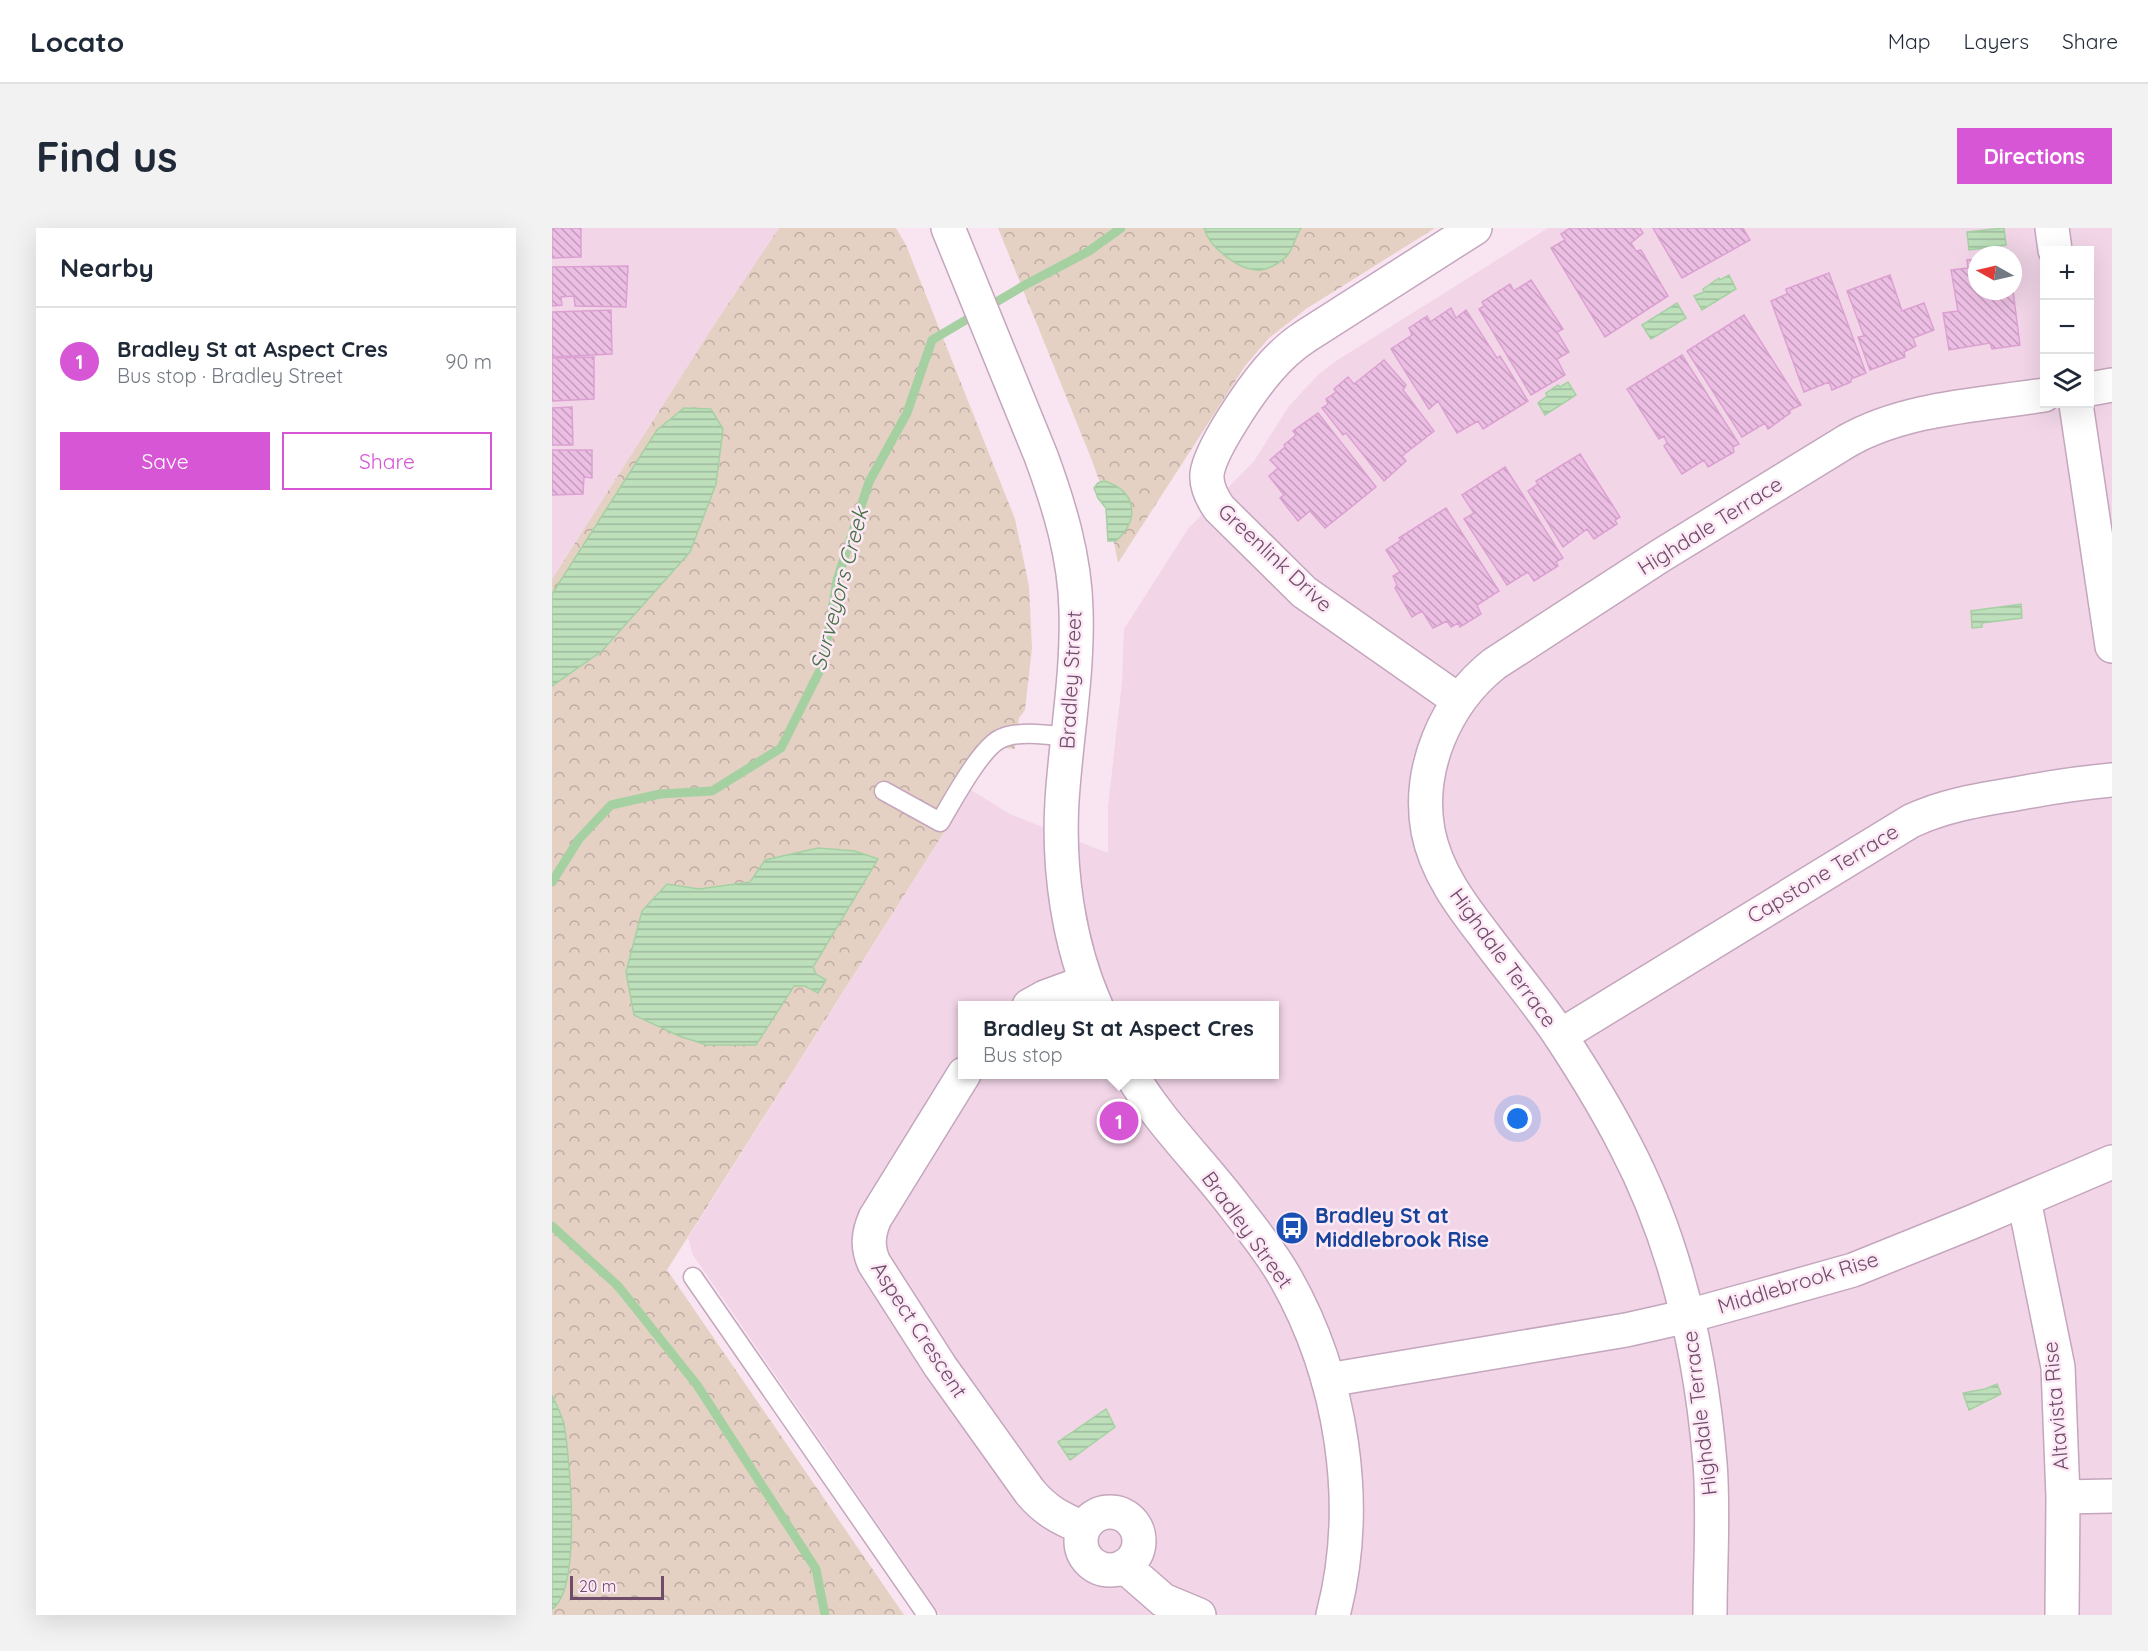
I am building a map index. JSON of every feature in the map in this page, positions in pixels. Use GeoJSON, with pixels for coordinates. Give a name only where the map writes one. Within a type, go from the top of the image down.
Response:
{"type":"FeatureCollection","features":[{"type":"Feature","properties":{"kind":"street","name":"Bradley Street"},"geometry":{"type":"LineString","coordinates":[[948,228],[1054,494],[1072,568],[1076,608],[1076,666],[1062,803],[1062,855],[1076,945],[1091,994]]}},
{"type":"Feature","properties":{"kind":"street","name":"Greenlink Drive"},"geometry":{"type":"LineString","coordinates":[[1458,700],[1304,592],[1219,508],[1212,497],[1207,475],[1214,452],[1230,426],[1260,380],[1285,352],[1306,336],[1475,228]]}},
{"type":"Feature","properties":{"kind":"street"},"geometry":{"type":"LineString","coordinates":[[2052,228],[2054,246]]}},
{"type":"Feature","properties":{"kind":"street"},"geometry":{"type":"LineString","coordinates":[[2094,388],[2112,386]]}},
{"type":"Feature","properties":{"kind":"street","name":"Highdale Terrace"},"geometry":{"type":"LineString","coordinates":[[1710,1615],[1710,1464],[1701,1390],[1688,1316],[1666,1244],[1626,1147],[1598,1096],[1560,1036],[1459,902],[1444,877],[1429,833],[1426,811],[1431,767],[1443,728],[1458,700],[1473,682],[1494,664],[1660,556],[1862,433],[1896,419],[2040,396]]}},
{"type":"Feature","properties":{"kind":"street"},"geometry":{"type":"LineString","coordinates":[[2077,408],[2112,646]]}},
{"type":"Feature","properties":{"kind":"street","name":"Capstone Terrace"},"geometry":{"type":"LineString","coordinates":[[1560,1036],[1887,835],[1926,814],[1960,803],[2071,784],[2112,780]]}},
{"type":"Feature","properties":{"kind":"street"},"geometry":{"type":"LineString","coordinates":[[1037,1001],[1045,997],[1091,994]]}},
{"type":"Feature","properties":{"kind":"street","name":"Aspect Crescent"},"geometry":{"type":"LineString","coordinates":[[961,1079],[875,1218],[868,1241],[870,1253],[874,1263],[940,1366],[1030,1492],[1042,1507],[1083,1528]]}},
{"type":"Feature","properties":{"kind":"street","name":"Bradley Street"},"geometry":{"type":"LineString","coordinates":[[1134,1079],[1154,1109],[1235,1206],[1285,1276],[1302,1311],[1328,1380],[1342,1453],[1347,1503],[1345,1558],[1334,1615]]}},
{"type":"Feature","properties":{"kind":"street","name":"Middlebrook Rise"},"geometry":{"type":"LineString","coordinates":[[1328,1380],[1626,1330],[1688,1316],[1853,1270],[2112,1162]]}},
{"type":"Feature","properties":{"kind":"street","name":"Altavista Rise"},"geometry":{"type":"LineString","coordinates":[[2024,1200],[2058,1367],[2063,1497],[2062,1615]]}},
{"type":"Feature","properties":{"kind":"street"},"geometry":{"type":"LineString","coordinates":[[2063,1497],[2112,1496]]}},
{"type":"Feature","properties":{"kind":"street"},"geometry":{"type":"LineString","coordinates":[[1107,1511],[1117,1512],[1126,1516],[1133,1523],[1140,1542],[1138,1552],[1125,1566],[1116,1570],[1098,1568],[1084,1555],[1080,1537],[1083,1528],[1097,1514],[1107,1511]]}},
{"type":"Feature","properties":{"kind":"street"},"geometry":{"type":"LineString","coordinates":[[1125,1566],[1163,1600],[1199,1615]]}},
{"type":"Feature","properties":{"kind":"lane"},"geometry":{"type":"LineString","coordinates":[[884,791],[940,822],[978,762],[1000,739],[1028,733],[1069,737]]}},
{"type":"Feature","properties":{"kind":"lane"},"geometry":{"type":"LineString","coordinates":[[693,1277],[927,1615]]}},
{"type":"Feature","properties":{"kind":"shaded area"},"geometry":{"type":"Polygon","coordinates":[[[552,228],[779,228],[712,328],[552,579],[552,228]]]}},
{"type":"Feature","properties":{"kind":"shaded area"},"geometry":{"type":"Polygon","coordinates":[[[1204,228],[1301,228],[1286,257],[1268,268],[1253,270],[1226,257],[1212,243],[1204,228]]]}},
{"type":"Feature","properties":{"kind":"shaded area"},"geometry":{"type":"Polygon","coordinates":[[[1548,228],[2112,228],[2112,1615],[940,1615],[693,1255],[688,1238],[971,790],[1010,814],[1108,853],[1108,807],[1122,682],[1124,629],[1188,529],[1254,461],[1289,406],[1319,374],[1336,361],[1548,228]]]}},
{"type":"Feature","properties":{"kind":"shaded area"},"geometry":{"type":"Polygon","coordinates":[[[2004,228],[2006,245],[1969,246],[1967,232],[2004,228]]]}},
{"type":"Feature","properties":{"kind":"shaded area"},"geometry":{"type":"Polygon","coordinates":[[[1729,275],[1736,289],[1702,310],[1694,296],[1704,292],[1703,289],[1719,278],[1720,280],[1729,275]]]}},
{"type":"Feature","properties":{"kind":"shaded area"},"geometry":{"type":"Polygon","coordinates":[[[1677,303],[1686,318],[1651,339],[1642,325],[1677,303]]]}},
{"type":"Feature","properties":{"kind":"shaded area"},"geometry":{"type":"Polygon","coordinates":[[[1568,382],[1576,395],[1545,415],[1538,403],[1547,396],[1546,393],[1568,382]]]}},
{"type":"Feature","properties":{"kind":"shaded area"},"geometry":{"type":"Polygon","coordinates":[[[684,408],[711,409],[723,429],[716,484],[690,552],[602,651],[552,686],[552,594],[657,430],[684,408]]]}},
{"type":"Feature","properties":{"kind":"shaded area"},"geometry":{"type":"Polygon","coordinates":[[[1104,481],[1123,492],[1131,506],[1129,524],[1116,541],[1108,541],[1106,508],[1094,488],[1098,483],[1104,481]]]}},
{"type":"Feature","properties":{"kind":"shaded area"},"geometry":{"type":"Polygon","coordinates":[[[2021,604],[2022,618],[1982,623],[1982,627],[1972,628],[1971,611],[2021,604]]]}},
{"type":"Feature","properties":{"kind":"shaded area"},"geometry":{"type":"Polygon","coordinates":[[[818,848],[855,851],[878,859],[813,967],[816,974],[826,980],[818,993],[805,986],[794,986],[756,1045],[707,1045],[679,1036],[634,1015],[626,972],[642,911],[667,884],[699,889],[750,882],[765,860],[818,848]]]}},
{"type":"Feature","properties":{"kind":"shaded area"},"geometry":{"type":"Polygon","coordinates":[[[1997,1384],[2001,1394],[1969,1410],[1963,1393],[1997,1384]]]}},
{"type":"Feature","properties":{"kind":"shaded area"},"geometry":{"type":"Polygon","coordinates":[[[552,1395],[564,1425],[572,1522],[567,1577],[561,1597],[552,1609],[552,1395]]]}},
{"type":"Feature","properties":{"kind":"shaded area"},"geometry":{"type":"Polygon","coordinates":[[[1106,1409],[1115,1427],[1070,1460],[1058,1442],[1106,1409]]]}},
{"type":"Feature","properties":{"kind":"green space"},"geometry":{"type":"Polygon","coordinates":[[[779,228],[896,228],[906,245],[1015,519],[1029,586],[1032,648],[1025,710],[1019,718],[1015,749],[1004,748],[993,755],[667,1270],[904,1615],[552,1615],[552,579],[712,328],[779,228]]]}},
{"type":"Feature","properties":{"kind":"green space"},"geometry":{"type":"Polygon","coordinates":[[[998,228],[1435,228],[1306,309],[1269,338],[1245,366],[1118,563],[1105,497],[998,228]]]}},
{"type":"Feature","properties":{"kind":"building"},"geometry":{"type":"Polygon","coordinates":[[[552,228],[581,228],[581,257],[552,258],[552,228]]]}},
{"type":"Feature","properties":{"kind":"building"},"geometry":{"type":"Polygon","coordinates":[[[1570,228],[1640,228],[1643,233],[1631,243],[1636,251],[1641,250],[1668,296],[1605,337],[1551,248],[1565,240],[1561,234],[1570,228]]]}},
{"type":"Feature","properties":{"kind":"building"},"geometry":{"type":"Polygon","coordinates":[[[1653,228],[1743,228],[1750,240],[1682,278],[1653,228]]]}},
{"type":"Feature","properties":{"kind":"building"},"geometry":{"type":"Polygon","coordinates":[[[628,266],[626,307],[575,306],[574,296],[561,297],[562,305],[552,306],[552,267],[628,266]]]}},
{"type":"Feature","properties":{"kind":"building"},"geometry":{"type":"Polygon","coordinates":[[[1968,268],[1968,300],[2014,300],[2020,345],[1992,349],[1990,343],[1949,350],[1943,313],[1958,311],[1951,270],[1968,268]]]}},
{"type":"Feature","properties":{"kind":"building"},"geometry":{"type":"Polygon","coordinates":[[[1829,273],[1866,373],[1832,390],[1829,382],[1804,392],[1771,301],[1787,294],[1786,289],[1829,273]]]}},
{"type":"Feature","properties":{"kind":"building"},"geometry":{"type":"Polygon","coordinates":[[[1890,275],[1902,311],[1924,303],[1934,330],[1913,338],[1916,346],[1904,352],[1905,357],[1870,370],[1858,337],[1864,336],[1847,291],[1890,275]]]}},
{"type":"Feature","properties":{"kind":"building"},"geometry":{"type":"Polygon","coordinates":[[[1531,280],[1563,329],[1557,332],[1569,352],[1557,359],[1565,375],[1531,395],[1479,309],[1484,306],[1482,302],[1510,284],[1514,291],[1531,280]]]}},
{"type":"Feature","properties":{"kind":"building"},"geometry":{"type":"Polygon","coordinates":[[[1451,308],[1456,318],[1466,310],[1497,358],[1500,356],[1528,401],[1483,429],[1478,421],[1457,433],[1438,401],[1429,409],[1391,349],[1412,335],[1409,328],[1427,316],[1430,322],[1451,308]]]}},
{"type":"Feature","properties":{"kind":"building"},"geometry":{"type":"Polygon","coordinates":[[[611,310],[612,354],[552,357],[552,312],[611,310]]]}},
{"type":"Feature","properties":{"kind":"building"},"geometry":{"type":"Polygon","coordinates":[[[1744,315],[1801,405],[1790,410],[1790,413],[1768,429],[1765,423],[1742,437],[1687,351],[1744,315]]]}},
{"type":"Feature","properties":{"kind":"building"},"geometry":{"type":"Polygon","coordinates":[[[1682,355],[1739,444],[1733,447],[1734,452],[1708,467],[1704,460],[1682,474],[1664,446],[1667,443],[1664,436],[1659,439],[1627,389],[1682,355]]]}},
{"type":"Feature","properties":{"kind":"building"},"geometry":{"type":"Polygon","coordinates":[[[594,357],[594,399],[552,401],[552,358],[594,357]]]}},
{"type":"Feature","properties":{"kind":"building"},"geometry":{"type":"Polygon","coordinates":[[[1384,360],[1406,385],[1403,390],[1434,431],[1402,456],[1406,461],[1384,481],[1346,433],[1343,435],[1322,408],[1328,404],[1326,399],[1336,392],[1334,389],[1348,377],[1354,384],[1384,360]]]}},
{"type":"Feature","properties":{"kind":"building"},"geometry":{"type":"Polygon","coordinates":[[[572,407],[573,445],[552,445],[552,408],[572,407]]]}},
{"type":"Feature","properties":{"kind":"building"},"geometry":{"type":"Polygon","coordinates":[[[1318,413],[1376,487],[1325,528],[1310,511],[1298,521],[1280,498],[1284,495],[1269,476],[1278,468],[1270,460],[1296,435],[1293,431],[1318,413]]]}},
{"type":"Feature","properties":{"kind":"building"},"geometry":{"type":"Polygon","coordinates":[[[552,450],[592,450],[592,478],[584,477],[583,494],[552,495],[552,450]]]}},
{"type":"Feature","properties":{"kind":"building"},"geometry":{"type":"Polygon","coordinates":[[[1580,454],[1620,517],[1615,520],[1617,524],[1594,539],[1587,529],[1563,547],[1528,491],[1538,484],[1536,481],[1580,454]]]}},
{"type":"Feature","properties":{"kind":"building"},"geometry":{"type":"Polygon","coordinates":[[[1505,467],[1563,558],[1556,562],[1558,566],[1534,581],[1528,572],[1507,585],[1464,519],[1474,513],[1462,495],[1505,467]]]}},
{"type":"Feature","properties":{"kind":"building"},"geometry":{"type":"Polygon","coordinates":[[[1446,508],[1499,591],[1477,605],[1481,614],[1460,627],[1458,623],[1451,627],[1447,621],[1433,628],[1422,611],[1412,617],[1395,588],[1397,585],[1393,576],[1400,572],[1386,550],[1401,540],[1399,538],[1446,508]]]}},
{"type":"Feature","properties":{"kind":"waterway","name":"Surveyors Creek"},"geometry":{"type":"LineString","coordinates":[[552,882],[579,839],[611,805],[660,794],[712,791],[781,748],[823,664],[837,580],[869,482],[907,413],[932,340],[1025,285],[1089,251],[1121,228]]}},
{"type":"Feature","properties":{"kind":"waterway"},"geometry":{"type":"LineString","coordinates":[[552,1226],[618,1286],[697,1385],[816,1569],[825,1615]]}},
{"type":"Feature","properties":{"kind":"place","name":"Bradley St at Aspect Cres"},"geometry":{"type":"Point","coordinates":[1119,1121]}},
{"type":"Feature","properties":{"kind":"place","name":"Bradley St at Middlebrook Rise"},"geometry":{"type":"Point","coordinates":[1292,1228]}}]}
